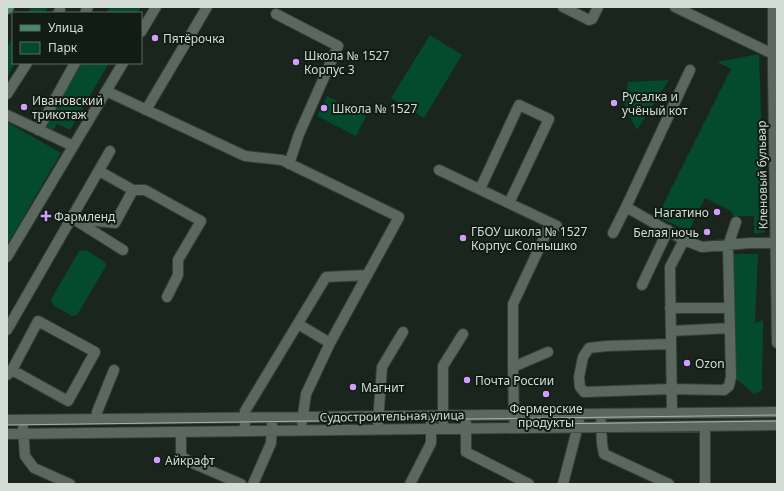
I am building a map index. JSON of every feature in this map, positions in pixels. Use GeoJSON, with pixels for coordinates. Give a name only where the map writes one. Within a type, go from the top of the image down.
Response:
{"type":"FeatureCollection","features":[{"type":"Feature","properties":{"kind":"street"},"geometry":{"type":"LineString","coordinates":[[142,30],[156,7]]}},
{"type":"Feature","properties":{"kind":"street"},"geometry":{"type":"LineString","coordinates":[[146,110],[207,7]]}},
{"type":"Feature","properties":{"kind":"street"},"geometry":{"type":"LineString","coordinates":[[562,7],[589,20],[592,19],[598,7]]}},
{"type":"Feature","properties":{"kind":"street"},"geometry":{"type":"LineString","coordinates":[[675,7],[773,54]]}},
{"type":"Feature","properties":{"kind":"street","name":"Кленовый бульвар"},"geometry":{"type":"LineString","coordinates":[[774,10],[773,54],[777,342]]}},
{"type":"Feature","properties":{"kind":"street"},"geometry":{"type":"LineString","coordinates":[[276,14],[338,46],[299,134],[289,164]]}},
{"type":"Feature","properties":{"kind":"street"},"geometry":{"type":"LineString","coordinates":[[7,94],[26,64]]}},
{"type":"Feature","properties":{"kind":"street"},"geometry":{"type":"LineString","coordinates":[[38,130],[74,64]]}},
{"type":"Feature","properties":{"kind":"street"},"geometry":{"type":"LineString","coordinates":[[7,257],[122,64]]}},
{"type":"Feature","properties":{"kind":"street"},"geometry":{"type":"LineString","coordinates":[[613,233],[690,70]]}},
{"type":"Feature","properties":{"kind":"street"},"geometry":{"type":"LineString","coordinates":[[106,91],[245,156],[282,160],[400,217],[366,275],[330,342],[306,394],[302,424]]}},
{"type":"Feature","properties":{"kind":"street"},"geometry":{"type":"LineString","coordinates":[[480,189],[519,105],[549,119],[509,203]]}},
{"type":"Feature","properties":{"kind":"street"},"geometry":{"type":"LineString","coordinates":[[7,116],[73,146]]}},
{"type":"Feature","properties":{"kind":"street"},"geometry":{"type":"LineString","coordinates":[[7,330],[110,151]]}},
{"type":"Feature","properties":{"kind":"street"},"geometry":{"type":"LineString","coordinates":[[439,170],[554,224],[513,304],[514,421]]}},
{"type":"Feature","properties":{"kind":"street"},"geometry":{"type":"LineString","coordinates":[[99,171],[133,190],[145,190],[201,221],[178,260],[178,275],[167,297]]}},
{"type":"Feature","properties":{"kind":"street"},"geometry":{"type":"LineString","coordinates":[[72,218],[115,223],[133,190]]}},
{"type":"Feature","properties":{"kind":"street"},"geometry":{"type":"LineString","coordinates":[[626,206],[684,240],[702,247],[776,243]]}},
{"type":"Feature","properties":{"kind":"street"},"geometry":{"type":"LineString","coordinates":[[72,218],[123,250]]}},
{"type":"Feature","properties":{"kind":"street"},"geometry":{"type":"LineString","coordinates":[[670,344],[589,348],[583,356],[579,377],[580,387],[584,392],[671,389],[724,390],[729,386],[731,377],[728,246],[736,222]]}},
{"type":"Feature","properties":{"kind":"street"},"geometry":{"type":"LineString","coordinates":[[642,285],[668,230]]}},
{"type":"Feature","properties":{"kind":"street"},"geometry":{"type":"LineString","coordinates":[[672,413],[670,267],[684,240]]}},
{"type":"Feature","properties":{"kind":"street"},"geometry":{"type":"LineString","coordinates":[[7,427],[245,424],[245,411],[326,277],[366,275]]}},
{"type":"Feature","properties":{"kind":"street"},"geometry":{"type":"LineString","coordinates":[[670,308],[729,308]]}},
{"type":"Feature","properties":{"kind":"street"},"geometry":{"type":"LineString","coordinates":[[38,322],[95,352],[68,401],[10,372],[38,322]]}},
{"type":"Feature","properties":{"kind":"street"},"geometry":{"type":"LineString","coordinates":[[298,324],[330,342]]}},
{"type":"Feature","properties":{"kind":"street"},"geometry":{"type":"LineString","coordinates":[[671,331],[730,328]]}},
{"type":"Feature","properties":{"kind":"street"},"geometry":{"type":"LineString","coordinates":[[378,423],[382,367],[403,332]]}},
{"type":"Feature","properties":{"kind":"street"},"geometry":{"type":"LineString","coordinates":[[443,422],[443,366],[463,334]]}},
{"type":"Feature","properties":{"kind":"street"},"geometry":{"type":"LineString","coordinates":[[513,368],[548,352]]}},
{"type":"Feature","properties":{"kind":"street"},"geometry":{"type":"LineString","coordinates":[[97,419],[97,412],[114,370]]}},
{"type":"Feature","properties":{"kind":"street","name":"Судостроительная улица"},"geometry":{"type":"LineString","coordinates":[[601,420],[672,413],[777,412]]}},
{"type":"Feature","properties":{"kind":"street"},"geometry":{"type":"LineString","coordinates":[[669,484],[604,454],[601,420],[777,418]]}},
{"type":"Feature","properties":{"kind":"street","name":"Судостроительная улица"},"geometry":{"type":"LineString","coordinates":[[7,434],[23,427],[97,419],[245,424],[601,420],[705,426],[777,425]]}},
{"type":"Feature","properties":{"kind":"street","name":"Судостроительная улица"},"geometry":{"type":"LineString","coordinates":[[7,420],[23,427],[181,432],[245,424]]}},
{"type":"Feature","properties":{"kind":"street"},"geometry":{"type":"LineString","coordinates":[[563,484],[579,420]]}},
{"type":"Feature","properties":{"kind":"street"},"geometry":{"type":"LineString","coordinates":[[410,484],[431,443],[431,422]]}},
{"type":"Feature","properties":{"kind":"street"},"geometry":{"type":"LineString","coordinates":[[466,422],[466,452],[529,484]]}},
{"type":"Feature","properties":{"kind":"street"},"geometry":{"type":"LineString","coordinates":[[253,484],[271,443],[272,424]]}},
{"type":"Feature","properties":{"kind":"street"},"geometry":{"type":"LineString","coordinates":[[705,426],[705,484]]}},
{"type":"Feature","properties":{"kind":"street"},"geometry":{"type":"LineString","coordinates":[[23,427],[25,456],[34,468],[70,484]]}},
{"type":"Feature","properties":{"kind":"street"},"geometry":{"type":"LineString","coordinates":[[181,432],[181,456],[190,462],[241,484]]}},
{"type":"Feature","properties":{"kind":"green space"},"geometry":{"type":"Polygon","coordinates":[[[31,7],[48,7],[46,12],[28,12],[31,7]]]}},
{"type":"Feature","properties":{"kind":"green space"},"geometry":{"type":"Polygon","coordinates":[[[110,7],[141,7],[138,12],[107,12],[110,7]]]}},
{"type":"Feature","properties":{"kind":"green space"},"geometry":{"type":"Polygon","coordinates":[[[430,35],[462,55],[424,118],[391,98],[430,35]]]}},
{"type":"Feature","properties":{"kind":"green space"},"geometry":{"type":"Polygon","coordinates":[[[12,40],[12,64],[14,64],[7,78],[7,48],[12,40]]]}},
{"type":"Feature","properties":{"kind":"green space"},"geometry":{"type":"Polygon","coordinates":[[[759,54],[765,232],[754,234],[754,216],[734,216],[731,211],[705,198],[689,231],[657,217],[731,69],[717,62],[759,54]]]}},
{"type":"Feature","properties":{"kind":"green space"},"geometry":{"type":"Polygon","coordinates":[[[78,64],[108,64],[70,130],[57,124],[51,133],[43,128],[78,64]]]}},
{"type":"Feature","properties":{"kind":"green space"},"geometry":{"type":"Polygon","coordinates":[[[669,80],[637,130],[625,107],[628,82],[669,80]]]}},
{"type":"Feature","properties":{"kind":"green space"},"geometry":{"type":"Polygon","coordinates":[[[327,96],[366,116],[356,136],[317,116],[327,96]]]}},
{"type":"Feature","properties":{"kind":"green space"},"geometry":{"type":"Polygon","coordinates":[[[7,122],[61,153],[7,245],[7,122]]]}},
{"type":"Feature","properties":{"kind":"green space"},"geometry":{"type":"Polygon","coordinates":[[[86,250],[105,262],[106,266],[77,315],[72,316],[53,305],[51,299],[79,251],[86,250]]]}},
{"type":"Feature","properties":{"kind":"green space"},"geometry":{"type":"Polygon","coordinates":[[[732,254],[758,254],[755,323],[763,320],[762,390],[754,394],[734,377],[732,254]]]}},
{"type":"Feature","properties":{"kind":"tram line"},"geometry":{"type":"LineString","coordinates":[[7,425],[777,415]]}},
{"type":"Feature","properties":{"kind":"tram line"},"geometry":{"type":"LineString","coordinates":[[545,424],[777,421]]}},
{"type":"Feature","properties":{"kind":"place","name":"Пятёрочка"},"geometry":{"type":"Point","coordinates":[155,38]}},
{"type":"Feature","properties":{"kind":"place","name":"Школа № 1527 Корпус 3"},"geometry":{"type":"Point","coordinates":[296,62]}},
{"type":"Feature","properties":{"kind":"place","name":"Русалка и учёный кот"},"geometry":{"type":"Point","coordinates":[614,103]}},
{"type":"Feature","properties":{"kind":"place","name":"Ивановский трикотаж"},"geometry":{"type":"Point","coordinates":[24,107]}},
{"type":"Feature","properties":{"kind":"place","name":"Школа № 1527"},"geometry":{"type":"Point","coordinates":[324,108]}},
{"type":"Feature","properties":{"kind":"place","name":"Нагатино"},"geometry":{"type":"Point","coordinates":[717,212]}},
{"type":"Feature","properties":{"kind":"place","name":"Фармленд"},"geometry":{"type":"Point","coordinates":[46,216]}},
{"type":"Feature","properties":{"kind":"place","name":"Белая ночь"},"geometry":{"type":"Point","coordinates":[707,232]}},
{"type":"Feature","properties":{"kind":"place","name":"ГБОУ школа № 1527 Корпус Солнышко"},"geometry":{"type":"Point","coordinates":[463,238]}},
{"type":"Feature","properties":{"kind":"place","name":"Ozon"},"geometry":{"type":"Point","coordinates":[687,363]}},
{"type":"Feature","properties":{"kind":"place","name":"Почта России"},"geometry":{"type":"Point","coordinates":[467,380]}},
{"type":"Feature","properties":{"kind":"place","name":"Магнит"},"geometry":{"type":"Point","coordinates":[353,387]}},
{"type":"Feature","properties":{"kind":"place","name":"Фермерские продукты"},"geometry":{"type":"Point","coordinates":[546,394]}},
{"type":"Feature","properties":{"kind":"place","name":"Айкрафт"},"geometry":{"type":"Point","coordinates":[157,460]}}]}
